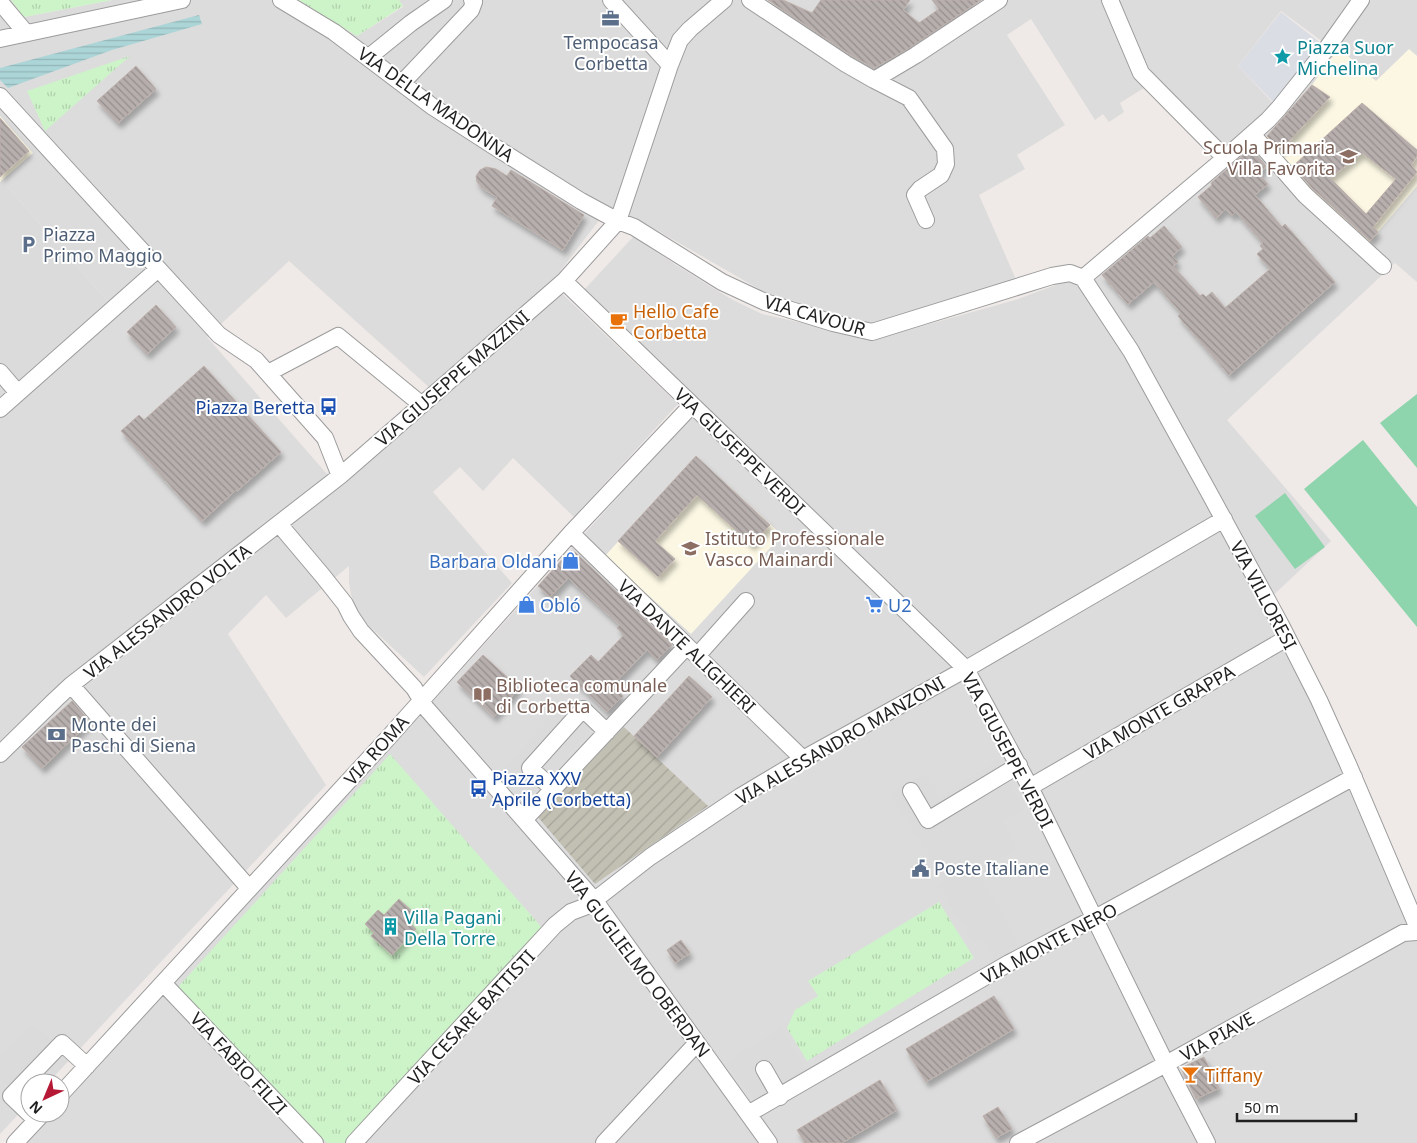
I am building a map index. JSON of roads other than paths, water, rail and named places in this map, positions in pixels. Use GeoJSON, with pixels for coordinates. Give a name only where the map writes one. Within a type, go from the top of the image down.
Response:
{"type":"FeatureCollection","features":[{"type":"Feature","properties":{"kind":"street"},"geometry":{"type":"LineString","coordinates":[[0,39],[182,0]]}},
{"type":"Feature","properties":{"kind":"street","name":"VIA DELLA MADONNA"},"geometry":{"type":"LineString","coordinates":[[281,0],[334,32],[433,107],[581,201],[618,221]]}},
{"type":"Feature","properties":{"kind":"street"},"geometry":{"type":"LineString","coordinates":[[369,57],[411,23],[444,0]]}},
{"type":"Feature","properties":{"kind":"street"},"geometry":{"type":"LineString","coordinates":[[402,83],[471,10],[474,2],[472,0]]}},
{"type":"Feature","properties":{"kind":"street"},"geometry":{"type":"LineString","coordinates":[[611,0],[670,65]]}},
{"type":"Feature","properties":{"kind":"street"},"geometry":{"type":"LineString","coordinates":[[618,221],[680,40],[724,0]]}},
{"type":"Feature","properties":{"kind":"street"},"geometry":{"type":"LineString","coordinates":[[750,0],[846,64],[909,98],[945,149],[946,164],[941,175],[920,189],[915,195],[926,220]]}},
{"type":"Feature","properties":{"kind":"street"},"geometry":{"type":"LineString","coordinates":[[874,80],[916,56],[999,0]]}},
{"type":"Feature","properties":{"kind":"street"},"geometry":{"type":"LineString","coordinates":[[1110,0],[1141,73],[1225,158]]}},
{"type":"Feature","properties":{"kind":"street"},"geometry":{"type":"LineString","coordinates":[[1083,278],[1225,158],[1279,108],[1327,48],[1360,0]]}},
{"type":"Feature","properties":{"kind":"street"},"geometry":{"type":"LineString","coordinates":[[0,2],[26,33]]}},
{"type":"Feature","properties":{"kind":"street"},"geometry":{"type":"LineString","coordinates":[[0,96],[219,335],[256,360],[268,373],[326,438],[340,476]]}},
{"type":"Feature","properties":{"kind":"street"},"geometry":{"type":"LineString","coordinates":[[1252,134],[1305,195],[1383,266]]}},
{"type":"Feature","properties":{"kind":"street","name":"VIA CAVOUR"},"geometry":{"type":"LineString","coordinates":[[618,221],[634,227],[722,282],[765,302],[833,323],[872,332],[1052,276],[1070,273],[1083,278]]}},
{"type":"Feature","properties":{"kind":"street","name":"VIA GIUSEPPE MAZZINI"},"geometry":{"type":"LineString","coordinates":[[340,476],[564,281],[618,221]]}},
{"type":"Feature","properties":{"kind":"street"},"geometry":{"type":"LineString","coordinates":[[0,409],[158,269]]}},
{"type":"Feature","properties":{"kind":"street","name":"VIA VILLORESI"},"geometry":{"type":"LineString","coordinates":[[1083,278],[1131,352],[1224,519],[1287,638],[1354,777],[1417,926]]}},
{"type":"Feature","properties":{"kind":"street","name":"VIA GIUSEPPE VERDI"},"geometry":{"type":"LineString","coordinates":[[564,281],[966,669],[1030,787],[1166,1064],[1207,1143]]}},
{"type":"Feature","properties":{"kind":"street"},"geometry":{"type":"LineString","coordinates":[[268,373],[338,336],[422,405]]}},
{"type":"Feature","properties":{"kind":"street"},"geometry":{"type":"LineString","coordinates":[[0,372],[18,393]]}},
{"type":"Feature","properties":{"kind":"street","name":"VIA ROMA"},"geometry":{"type":"LineString","coordinates":[[70,1084],[381,745],[571,533],[692,405]]}},
{"type":"Feature","properties":{"kind":"street","name":"VIA ALESSANDRO VOLTA"},"geometry":{"type":"LineString","coordinates":[[0,754],[71,685],[340,476]]}},
{"type":"Feature","properties":{"kind":"street","name":"VIA ALESSANDRO MANZONI"},"geometry":{"type":"LineString","coordinates":[[594,900],[650,857],[732,801],[803,759],[966,669],[1224,519]]}},
{"type":"Feature","properties":{"kind":"street","name":"VIA GUGLIELMO OBERDAN"},"geometry":{"type":"LineString","coordinates":[[279,524],[345,604],[361,631],[414,688],[426,708],[594,900],[768,1143]]}},
{"type":"Feature","properties":{"kind":"street","name":"VIA DANTE ALIGHIERI"},"geometry":{"type":"LineString","coordinates":[[571,533],[803,759]]}},
{"type":"Feature","properties":{"kind":"street"},"geometry":{"type":"LineString","coordinates":[[524,820],[607,732],[746,601]]}},
{"type":"Feature","properties":{"kind":"street","name":"VIA MONTE GRAPPA"},"geometry":{"type":"LineString","coordinates":[[1030,787],[1287,638]]}},
{"type":"Feature","properties":{"kind":"street"},"geometry":{"type":"LineString","coordinates":[[71,685],[249,888]]}},
{"type":"Feature","properties":{"kind":"street"},"geometry":{"type":"LineString","coordinates":[[553,790],[530,768],[583,709],[607,732]]}},
{"type":"Feature","properties":{"kind":"street"},"geometry":{"type":"LineString","coordinates":[[911,791],[928,820],[1018,765]]}},
{"type":"Feature","properties":{"kind":"street","name":"VIA MONTE NERO"},"geometry":{"type":"LineString","coordinates":[[748,1114],[1009,963],[1354,777]]}},
{"type":"Feature","properties":{"kind":"street","name":"VIA CESARE BATTISTI"},"geometry":{"type":"LineString","coordinates":[[354,1143],[555,925],[571,912],[586,906],[594,900]]}},
{"type":"Feature","properties":{"kind":"street","name":"VIA PIAVE"},"geometry":{"type":"LineString","coordinates":[[1018,1143],[1403,934],[1417,932]]}},
{"type":"Feature","properties":{"kind":"street","name":"VIA FABIO FILZI"},"geometry":{"type":"LineString","coordinates":[[163,983],[315,1143]]}},
{"type":"Feature","properties":{"kind":"street"},"geometry":{"type":"LineString","coordinates":[[33,1073],[62,1043],[87,1066]]}},
{"type":"Feature","properties":{"kind":"street"},"geometry":{"type":"LineString","coordinates":[[604,1143],[697,1043]]}},
{"type":"Feature","properties":{"kind":"street"},"geometry":{"type":"LineString","coordinates":[[764,1069],[780,1097]]}},
{"type":"Feature","properties":{"kind":"street"},"geometry":{"type":"LineString","coordinates":[[20,1087],[11,1096],[20,1103]]}},
{"type":"Feature","properties":{"kind":"street"},"geometry":{"type":"LineString","coordinates":[[15,1143],[34,1123]]}},
{"type":"Feature","properties":{"kind":"water"},"geometry":{"type":"Polygon","coordinates":[[[199,15],[202,24],[112,50],[8,88],[0,80],[0,68],[199,15]]]}},
{"type":"Feature","properties":{"kind":"place","name":"Tempocasa Corbetta"},"geometry":{"type":"Point","coordinates":[611,19]}},
{"type":"Feature","properties":{"kind":"place","name":"Piazza Suor Michelina"},"geometry":{"type":"Point","coordinates":[1283,57]}},
{"type":"Feature","properties":{"kind":"place","name":"Scuola Primaria Villa Favorita"},"geometry":{"type":"Point","coordinates":[1349,157]}},
{"type":"Feature","properties":{"kind":"place","name":"Piazza Primo Maggio"},"geometry":{"type":"Point","coordinates":[29,244]}},
{"type":"Feature","properties":{"kind":"place","name":"Hello Cafe Corbetta"},"geometry":{"type":"Point","coordinates":[619,321]}},
{"type":"Feature","properties":{"kind":"place","name":"Piazza Beretta"},"geometry":{"type":"Point","coordinates":[329,407]}},
{"type":"Feature","properties":{"kind":"place","name":"Istituto Professionale Vasco Mainardi"},"geometry":{"type":"Point","coordinates":[691,548]}},
{"type":"Feature","properties":{"kind":"place","name":"Barbara Oldani"},"geometry":{"type":"Point","coordinates":[571,561]}},
{"type":"Feature","properties":{"kind":"place","name":"Obló"},"geometry":{"type":"Point","coordinates":[526,605]}},
{"type":"Feature","properties":{"kind":"place","name":"U2"},"geometry":{"type":"Point","coordinates":[874,605]}},
{"type":"Feature","properties":{"kind":"place","name":"Biblioteca comunale di Corbetta"},"geometry":{"type":"Point","coordinates":[482,695]}},
{"type":"Feature","properties":{"kind":"place","name":"Monte dei Paschi di Siena"},"geometry":{"type":"Point","coordinates":[57,734]}},
{"type":"Feature","properties":{"kind":"place","name":"Piazza XXV Aprile (Corbetta)"},"geometry":{"type":"Point","coordinates":[478,788]}},
{"type":"Feature","properties":{"kind":"place","name":"Poste Italiane"},"geometry":{"type":"Point","coordinates":[920,868]}},
{"type":"Feature","properties":{"kind":"place","name":"Villa Pagani Della Torre"},"geometry":{"type":"Point","coordinates":[390,927]}},
{"type":"Feature","properties":{"kind":"place","name":"Tiffany"},"geometry":{"type":"Point","coordinates":[1191,1075]}}]}
